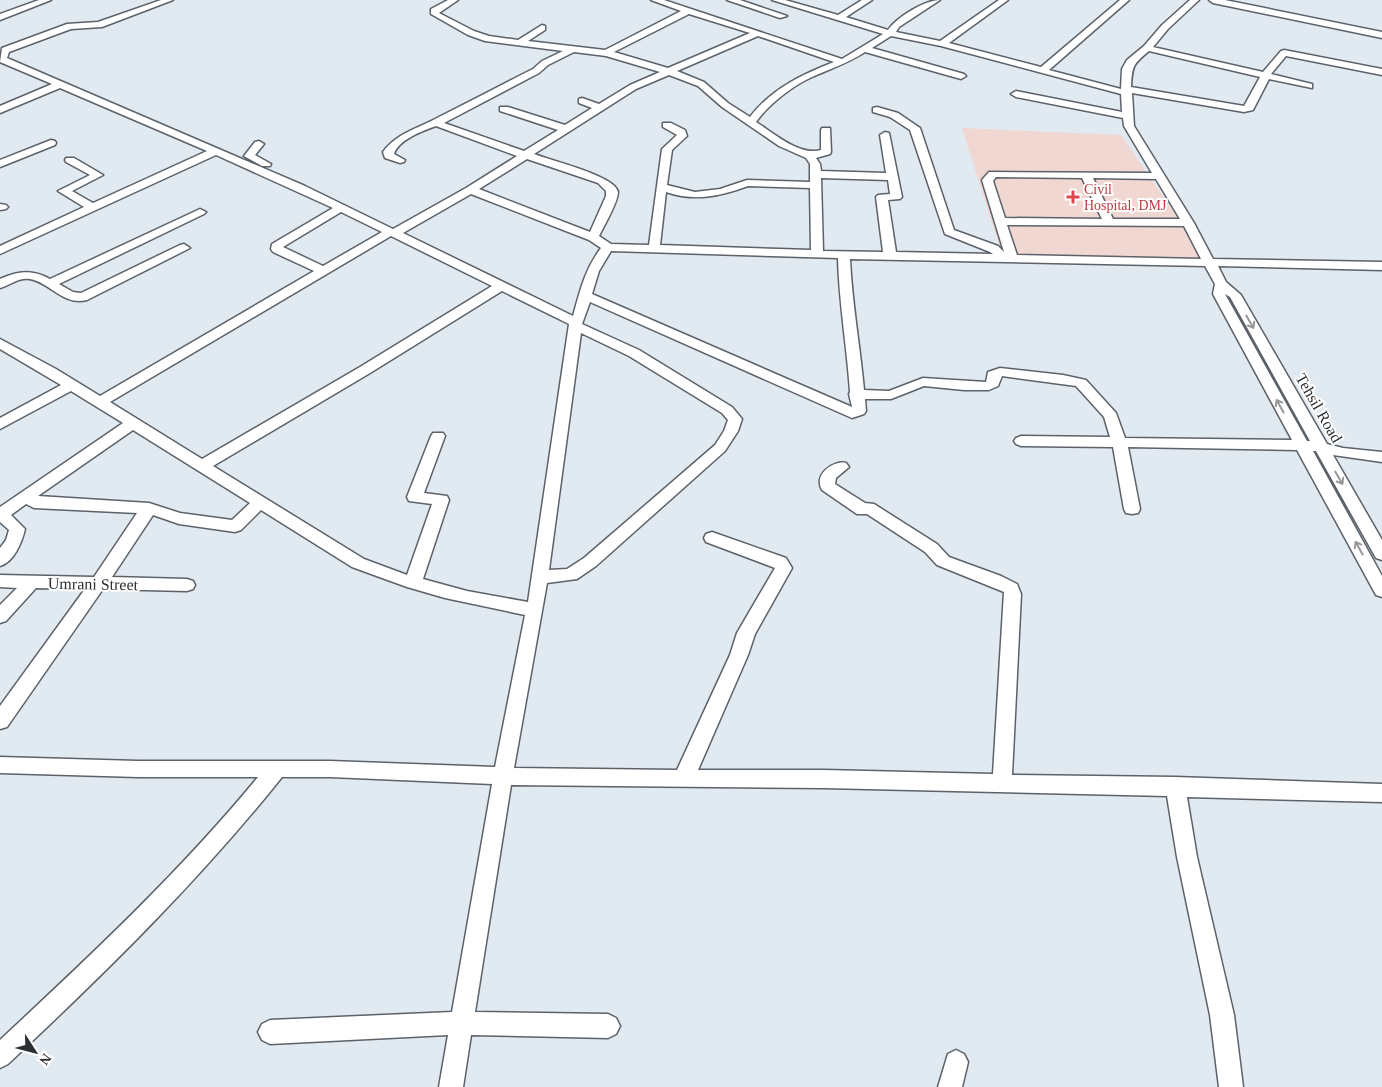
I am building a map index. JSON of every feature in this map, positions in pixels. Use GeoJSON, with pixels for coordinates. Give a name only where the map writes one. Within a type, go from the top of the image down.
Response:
{"type":"FeatureCollection","features":[{"type":"Feature","properties":{"kind":"street"},"geometry":{"type":"LineString","coordinates":[[0,17],[47,0]]}},
{"type":"Feature","properties":{"kind":"street"},"geometry":{"type":"LineString","coordinates":[[81,26],[146,0]]}},
{"type":"Feature","properties":{"kind":"street"},"geometry":{"type":"LineString","coordinates":[[169,0],[4,47],[5,50],[1,59],[293,184],[502,285],[634,354],[728,410],[735,420],[731,431],[720,448],[590,562],[571,575],[540,577]]}},
{"type":"Feature","properties":{"kind":"street"},"geometry":{"type":"LineString","coordinates":[[454,0],[434,11],[435,14],[480,36],[498,41],[606,53],[626,57],[668,71],[701,84],[725,105],[783,144],[810,156],[815,164],[817,254]]}},
{"type":"Feature","properties":{"kind":"street"},"geometry":{"type":"LineString","coordinates":[[655,0],[843,62]]}},
{"type":"Feature","properties":{"kind":"street"},"geometry":{"type":"LineString","coordinates":[[731,0],[783,16]]}},
{"type":"Feature","properties":{"kind":"street"},"geometry":{"type":"LineString","coordinates":[[778,0],[890,33],[942,44],[1042,71],[1127,91],[1244,109],[1249,108],[1266,75],[1284,53],[1382,72]]}},
{"type":"Feature","properties":{"kind":"street"},"geometry":{"type":"LineString","coordinates":[[839,18],[868,0]]}},
{"type":"Feature","properties":{"kind":"street"},"geometry":{"type":"LineString","coordinates":[[751,122],[760,110],[806,76],[843,62],[890,33],[896,25],[936,0]]}},
{"type":"Feature","properties":{"kind":"street"},"geometry":{"type":"LineString","coordinates":[[942,44],[1004,0]]}},
{"type":"Feature","properties":{"kind":"street"},"geometry":{"type":"LineString","coordinates":[[1042,71],[1125,0]]}},
{"type":"Feature","properties":{"kind":"street"},"geometry":{"type":"LineString","coordinates":[[1195,0],[1165,27],[1147,48],[1130,62],[1127,69],[1129,126],[1188,223],[1221,284],[1218,294],[1382,591]]}},
{"type":"Feature","properties":{"kind":"street"},"geometry":{"type":"LineString","coordinates":[[1212,0],[1382,35]]}},
{"type":"Feature","properties":{"kind":"street"},"geometry":{"type":"LineString","coordinates":[[100,402],[392,232],[470,190],[633,87],[755,32],[801,7]]}},
{"type":"Feature","properties":{"kind":"street"},"geometry":{"type":"LineString","coordinates":[[606,53],[689,10]]}},
{"type":"Feature","properties":{"kind":"street"},"geometry":{"type":"LineString","coordinates":[[519,43],[542,28]]}},
{"type":"Feature","properties":{"kind":"street"},"geometry":{"type":"LineString","coordinates":[[1147,48],[1309,86]]}},
{"type":"Feature","properties":{"kind":"street"},"geometry":{"type":"LineString","coordinates":[[400,160],[390,156],[388,152],[407,136],[536,71],[545,63],[573,49]]}},
{"type":"Feature","properties":{"kind":"street"},"geometry":{"type":"LineString","coordinates":[[864,49],[961,76]]}},
{"type":"Feature","properties":{"kind":"street"},"geometry":{"type":"LineString","coordinates":[[0,110],[61,84]]}},
{"type":"Feature","properties":{"kind":"street"},"geometry":{"type":"LineString","coordinates":[[1016,94],[1128,116]]}},
{"type":"Feature","properties":{"kind":"street"},"geometry":{"type":"LineString","coordinates":[[582,102],[601,108]]}},
{"type":"Feature","properties":{"kind":"street"},"geometry":{"type":"LineString","coordinates":[[504,109],[566,129]]}},
{"type":"Feature","properties":{"kind":"street"},"geometry":{"type":"LineString","coordinates":[[877,110],[894,115],[915,128],[949,232],[994,249],[1007,258]]}},
{"type":"Feature","properties":{"kind":"street"},"geometry":{"type":"LineString","coordinates":[[436,123],[602,181],[612,190],[608,205],[594,237]]}},
{"type":"Feature","properties":{"kind":"street"},"geometry":{"type":"LineString","coordinates":[[654,249],[667,149],[682,136],[681,132],[667,125]]}},
{"type":"Feature","properties":{"kind":"street"},"geometry":{"type":"LineString","coordinates":[[810,156],[826,152],[826,130]]}},
{"type":"Feature","properties":{"kind":"street"},"geometry":{"type":"LineString","coordinates":[[886,135],[896,197],[882,197],[890,256]]}},
{"type":"Feature","properties":{"kind":"street"},"geometry":{"type":"LineString","coordinates":[[0,164],[51,143]]}},
{"type":"Feature","properties":{"kind":"street"},"geometry":{"type":"LineString","coordinates":[[259,144],[249,156],[300,180],[293,184]]}},
{"type":"Feature","properties":{"kind":"street"},"geometry":{"type":"LineString","coordinates":[[0,250],[217,151]]}},
{"type":"Feature","properties":{"kind":"street"},"geometry":{"type":"LineString","coordinates":[[70,160],[98,175],[64,191],[92,207]]}},
{"type":"Feature","properties":{"kind":"street"},"geometry":{"type":"LineString","coordinates":[[1007,258],[1000,221],[987,180],[989,176],[993,174],[1158,176]]}},
{"type":"Feature","properties":{"kind":"street"},"geometry":{"type":"LineString","coordinates":[[1086,175],[1109,222]]}},
{"type":"Feature","properties":{"kind":"street"},"geometry":{"type":"LineString","coordinates":[[661,187],[695,195],[722,192],[747,183],[893,177]]}},
{"type":"Feature","properties":{"kind":"street"},"geometry":{"type":"LineString","coordinates":[[470,190],[594,237],[608,247],[844,255],[1382,266]]}},
{"type":"Feature","properties":{"kind":"street"},"geometry":{"type":"LineString","coordinates":[[323,272],[277,249],[278,244],[342,207]]}},
{"type":"Feature","properties":{"kind":"street"},"geometry":{"type":"LineString","coordinates":[[49,284],[200,212]]}},
{"type":"Feature","properties":{"kind":"street"},"geometry":{"type":"LineString","coordinates":[[1000,221],[1188,223]]}},
{"type":"Feature","properties":{"kind":"street"},"geometry":{"type":"LineString","coordinates":[[451,1087],[503,776],[535,610],[576,324],[581,313],[590,274],[608,247]]}},
{"type":"Feature","properties":{"kind":"street"},"geometry":{"type":"LineString","coordinates":[[0,284],[17,276],[31,275],[72,296],[83,296],[184,248]]}},
{"type":"Feature","properties":{"kind":"street"},"geometry":{"type":"LineString","coordinates":[[584,295],[645,320],[779,382],[852,413],[858,411],[853,339],[845,294],[844,255]]}},
{"type":"Feature","properties":{"kind":"street","name":"Tehsil Road"},"geometry":{"type":"LineString","coordinates":[[1221,284],[1235,295],[1382,554]]}},
{"type":"Feature","properties":{"kind":"street"},"geometry":{"type":"LineString","coordinates":[[201,466],[365,370],[502,285]]}},
{"type":"Feature","properties":{"kind":"street"},"geometry":{"type":"LineString","coordinates":[[0,343],[100,402],[358,562],[394,578],[506,606],[535,610]]}},
{"type":"Feature","properties":{"kind":"street"},"geometry":{"type":"LineString","coordinates":[[856,394],[891,395],[923,382],[964,386],[989,386],[993,384],[993,375],[1000,372],[1063,379],[1081,383],[1111,416],[1119,442],[1132,510]]}},
{"type":"Feature","properties":{"kind":"street"},"geometry":{"type":"LineString","coordinates":[[0,424],[71,385]]}},
{"type":"Feature","properties":{"kind":"street"},"geometry":{"type":"LineString","coordinates":[[0,560],[14,541],[17,529],[2,516],[133,423]]}},
{"type":"Feature","properties":{"kind":"street"},"geometry":{"type":"LineString","coordinates":[[413,583],[441,500],[415,497],[438,436]]}},
{"type":"Feature","properties":{"kind":"street"},"geometry":{"type":"LineString","coordinates":[[1021,441],[1302,445],[1321,447],[1343,454],[1382,457]]}},
{"type":"Feature","properties":{"kind":"street"},"geometry":{"type":"LineString","coordinates":[[841,466],[829,474],[826,480],[827,486],[863,510],[868,508],[931,548],[944,561],[1011,588],[1013,594],[1002,783]]}},
{"type":"Feature","properties":{"kind":"street"},"geometry":{"type":"LineString","coordinates":[[29,496],[34,504],[149,508],[179,518],[234,526],[260,502]]}},
{"type":"Feature","properties":{"kind":"street"},"geometry":{"type":"LineString","coordinates":[[0,721],[99,583],[149,508]]}},
{"type":"Feature","properties":{"kind":"street"},"geometry":{"type":"LineString","coordinates":[[682,779],[689,768],[739,655],[746,633],[784,568],[780,562],[712,538]]}},
{"type":"Feature","properties":{"kind":"street","name":"Umrani Street"},"geometry":{"type":"LineString","coordinates":[[0,581],[187,585]]}},
{"type":"Feature","properties":{"kind":"street"},"geometry":{"type":"LineString","coordinates":[[0,616],[32,582]]}},
{"type":"Feature","properties":{"kind":"street"},"geometry":{"type":"LineString","coordinates":[[0,765],[138,769],[277,769],[503,776],[824,779],[1175,786],[1382,793]]}},
{"type":"Feature","properties":{"kind":"street"},"geometry":{"type":"LineString","coordinates":[[0,1056],[106,956],[216,844],[277,769]]}},
{"type":"Feature","properties":{"kind":"street"},"geometry":{"type":"LineString","coordinates":[[1175,786],[1187,857],[1222,1015],[1231,1087]]}},
{"type":"Feature","properties":{"kind":"street"},"geometry":{"type":"LineString","coordinates":[[270,1032],[463,1023],[608,1026]]}},
{"type":"Feature","properties":{"kind":"street"},"geometry":{"type":"LineString","coordinates":[[950,1087],[956,1062]]}},
{"type":"Feature","properties":{"kind":"shaded area","name":"Civil Hospital, DMJ"},"geometry":{"type":"Polygon","coordinates":[[[962,128],[1121,135],[1209,263],[1003,258],[962,128]]]}},
{"type":"Feature","properties":{"kind":"place","name":"Civil Hospital, DMJ"},"geometry":{"type":"Point","coordinates":[1073,197]}}]}
